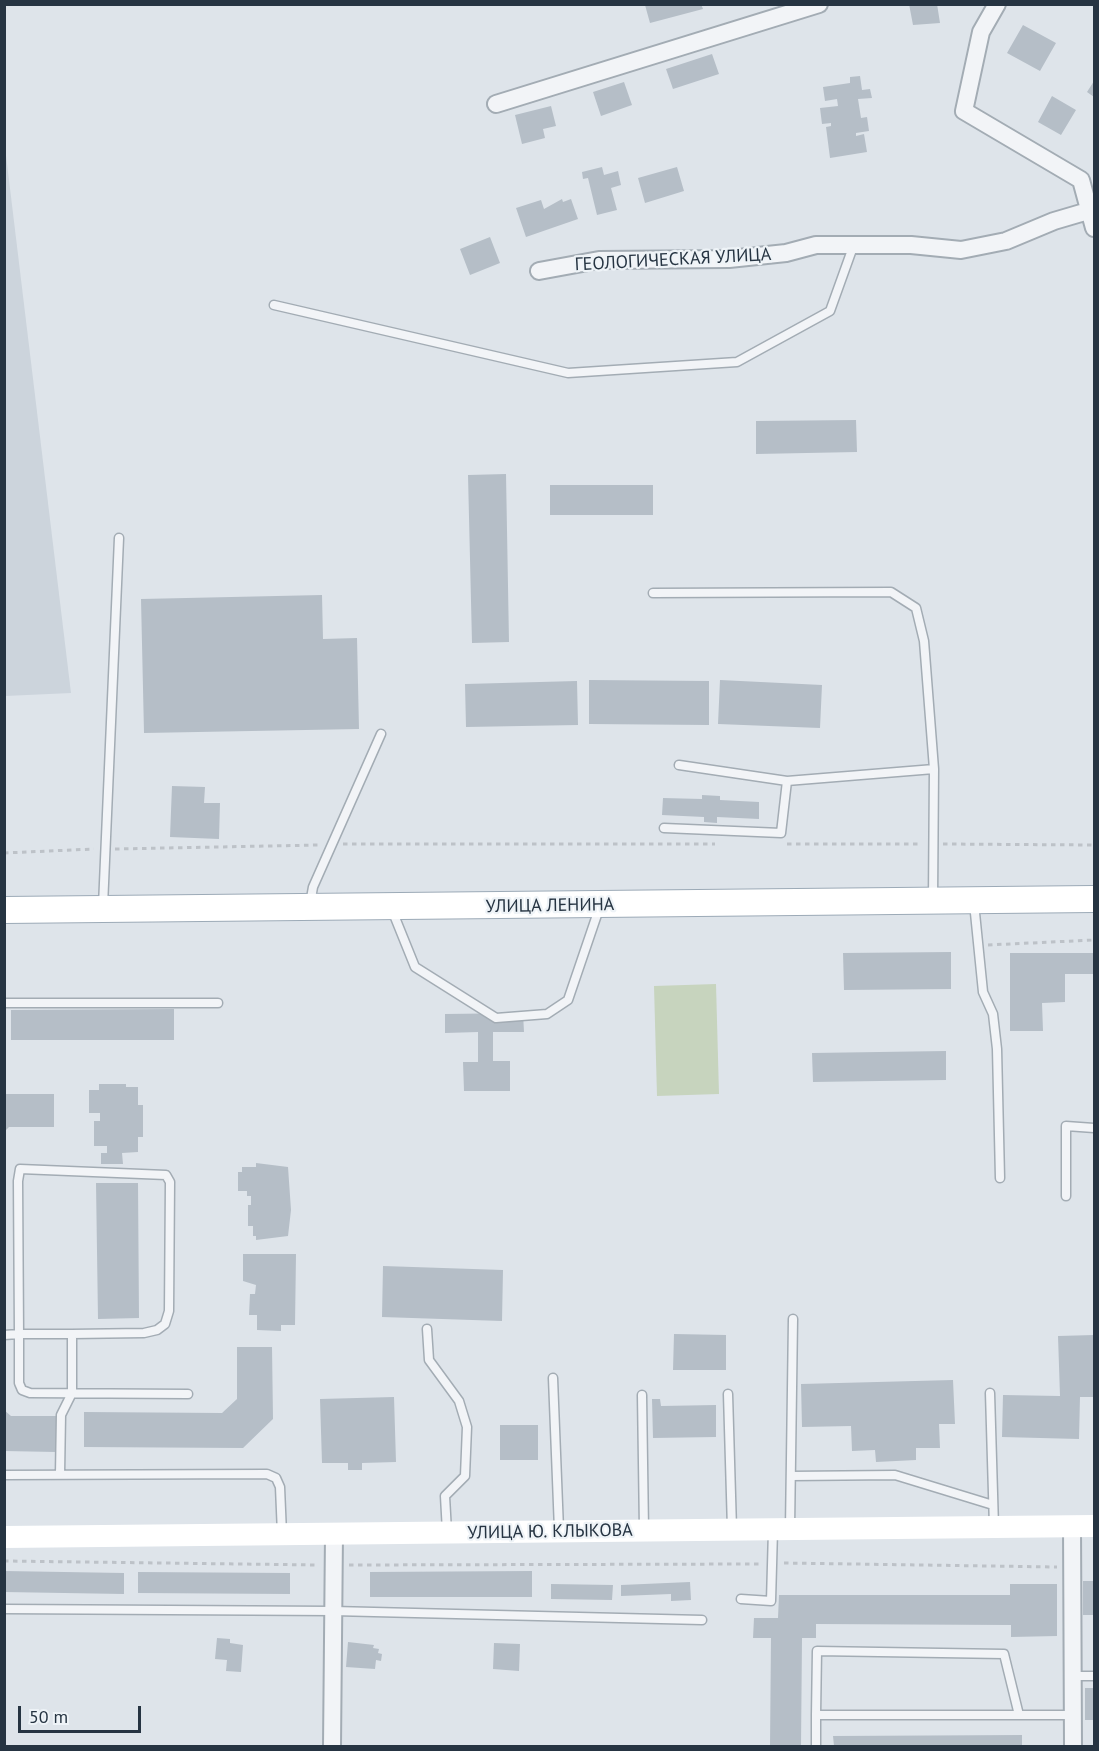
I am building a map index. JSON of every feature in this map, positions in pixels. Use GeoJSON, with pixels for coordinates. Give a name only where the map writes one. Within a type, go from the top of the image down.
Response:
{"type":"FeatureCollection","features":[{"type":"Feature","properties":{"kind":"main road","name":"УЛИЦА ЛЕНИНА"},"geometry":{"type":"LineString","coordinates":[[4,910],[310,909],[1095,899]]}},
{"type":"Feature","properties":{"kind":"main road","name":"УЛИЦА Ю. КЛЫКОВА"},"geometry":{"type":"LineString","coordinates":[[4,1537],[1084,1526]]}},
{"type":"Feature","properties":{"kind":"street"},"geometry":{"type":"LineString","coordinates":[[496,104],[819,4]]}},
{"type":"Feature","properties":{"kind":"street"},"geometry":{"type":"LineString","coordinates":[[997,4],[981,32],[964,111],[1081,180],[1091,206],[1095,228]]}},
{"type":"Feature","properties":{"kind":"street","name":"ГЕОЛОГИЧЕСКАЯ УЛИЦА"},"geometry":{"type":"LineString","coordinates":[[539,271],[599,260],[729,259],[786,253],[816,245],[853,247],[911,245],[961,250],[1006,241],[1091,206]]}},
{"type":"Feature","properties":{"kind":"street"},"geometry":{"type":"LineString","coordinates":[[1073,1746],[1073,1567],[1084,1526]]}},
{"type":"Feature","properties":{"kind":"street"},"geometry":{"type":"LineString","coordinates":[[332,1746],[334,1534]]}},
{"type":"Feature","properties":{"kind":"lane"},"geometry":{"type":"LineString","coordinates":[[274,305],[568,373],[737,363],[830,311],[853,247]]}},
{"type":"Feature","properties":{"kind":"lane"},"geometry":{"type":"LineString","coordinates":[[102,910],[119,537]]}},
{"type":"Feature","properties":{"kind":"lane"},"geometry":{"type":"LineString","coordinates":[[653,593],[891,592],[916,608],[924,641],[934,769],[931,844],[933,900]]}},
{"type":"Feature","properties":{"kind":"lane"},"geometry":{"type":"LineString","coordinates":[[310,909],[313,887],[381,734]]}},
{"type":"Feature","properties":{"kind":"lane"},"geometry":{"type":"LineString","coordinates":[[679,765],[787,781],[934,769]]}},
{"type":"Feature","properties":{"kind":"lane"},"geometry":{"type":"LineString","coordinates":[[664,828],[782,833],[787,781]]}},
{"type":"Feature","properties":{"kind":"lane"},"geometry":{"type":"LineString","coordinates":[[974,899],[983,992],[993,1014],[997,1049],[1000,1178]]}},
{"type":"Feature","properties":{"kind":"lane"},"geometry":{"type":"LineString","coordinates":[[391,908],[415,967],[496,1018],[548,1014],[568,1000],[600,906]]}},
{"type":"Feature","properties":{"kind":"lane"},"geometry":{"type":"LineString","coordinates":[[4,1003],[218,1004]]}},
{"type":"Feature","properties":{"kind":"lane"},"geometry":{"type":"LineString","coordinates":[[1066,1196],[1066,1126],[1095,1128]]}},
{"type":"Feature","properties":{"kind":"lane"},"geometry":{"type":"LineString","coordinates":[[4,1335],[19,1334],[144,1333],[157,1330],[165,1324],[169,1311],[170,1182],[166,1175],[20,1169],[19,1334],[19,1383],[22,1390],[30,1393],[188,1394]]}},
{"type":"Feature","properties":{"kind":"lane"},"geometry":{"type":"LineString","coordinates":[[741,1599],[771,1601],[772,1564],[791,1476],[793,1319]]}},
{"type":"Feature","properties":{"kind":"lane"},"geometry":{"type":"LineString","coordinates":[[427,1329],[429,1360],[459,1401],[467,1427],[465,1476],[445,1496],[447,1533]]}},
{"type":"Feature","properties":{"kind":"lane"},"geometry":{"type":"LineString","coordinates":[[60,1473],[61,1415],[72,1393],[72,1334]]}},
{"type":"Feature","properties":{"kind":"lane"},"geometry":{"type":"LineString","coordinates":[[553,1378],[559,1532]]}},
{"type":"Feature","properties":{"kind":"lane"},"geometry":{"type":"LineString","coordinates":[[990,1393],[994,1527]]}},
{"type":"Feature","properties":{"kind":"lane"},"geometry":{"type":"LineString","coordinates":[[728,1394],[732,1530]]}},
{"type":"Feature","properties":{"kind":"lane"},"geometry":{"type":"LineString","coordinates":[[642,1395],[644,1531]]}},
{"type":"Feature","properties":{"kind":"lane"},"geometry":{"type":"LineString","coordinates":[[4,1475],[267,1474],[276,1478],[280,1487],[282,1534]]}},
{"type":"Feature","properties":{"kind":"lane"},"geometry":{"type":"LineString","coordinates":[[791,1476],[895,1475],[993,1505]]}},
{"type":"Feature","properties":{"kind":"lane"},"geometry":{"type":"LineString","coordinates":[[4,1609],[333,1611],[702,1620]]}},
{"type":"Feature","properties":{"kind":"lane"},"geometry":{"type":"LineString","coordinates":[[816,1746],[817,1652],[1004,1654],[1019,1715]]}},
{"type":"Feature","properties":{"kind":"lane"},"geometry":{"type":"LineString","coordinates":[[1073,1676],[1095,1676]]}},
{"type":"Feature","properties":{"kind":"lane"},"geometry":{"type":"LineString","coordinates":[[816,1715],[1074,1715]]}},
{"type":"Feature","properties":{"kind":"path"},"geometry":{"type":"LineString","coordinates":[[4,853],[332,844],[716,844]]}},
{"type":"Feature","properties":{"kind":"path"},"geometry":{"type":"LineString","coordinates":[[776,844],[1095,845]]}},
{"type":"Feature","properties":{"kind":"path"},"geometry":{"type":"LineString","coordinates":[[978,945],[1095,940]]}},
{"type":"Feature","properties":{"kind":"path"},"geometry":{"type":"LineString","coordinates":[[4,1561],[334,1565],[772,1564],[1073,1567]]}},
{"type":"Feature","properties":{"kind":"shaded area"},"geometry":{"type":"Polygon","coordinates":[[[5,147],[71,693],[5,696],[5,147]]]}},
{"type":"Feature","properties":{"kind":"green space"},"geometry":{"type":"Polygon","coordinates":[[[716,984],[719,1094],[657,1096],[654,986],[716,984]]]}},
{"type":"Feature","properties":{"kind":"building"},"geometry":{"type":"Polygon","coordinates":[[[701,4],[703,9],[650,23],[645,5],[701,4]]]}},
{"type":"Feature","properties":{"kind":"building"},"geometry":{"type":"Polygon","coordinates":[[[909,4],[937,4],[940,23],[913,25],[909,4]]]}},
{"type":"Feature","properties":{"kind":"building"},"geometry":{"type":"Polygon","coordinates":[[[1023,25],[1056,43],[1040,71],[1007,53],[1023,25]]]}},
{"type":"Feature","properties":{"kind":"building"},"geometry":{"type":"Polygon","coordinates":[[[712,54],[719,74],[673,89],[666,69],[712,54]]]}},
{"type":"Feature","properties":{"kind":"building"},"geometry":{"type":"Polygon","coordinates":[[[860,76],[862,90],[870,89],[872,98],[858,99],[861,118],[867,117],[869,131],[856,133],[856,136],[864,134],[867,152],[830,158],[826,127],[831,126],[831,123],[822,124],[820,108],[838,106],[837,99],[825,101],[823,87],[850,83],[850,77],[860,76]]]}},
{"type":"Feature","properties":{"kind":"building"},"geometry":{"type":"Polygon","coordinates":[[[1094,81],[1094,97],[1087,92],[1094,81]]]}},
{"type":"Feature","properties":{"kind":"building"},"geometry":{"type":"Polygon","coordinates":[[[624,82],[632,105],[601,116],[593,92],[624,82]]]}},
{"type":"Feature","properties":{"kind":"building"},"geometry":{"type":"Polygon","coordinates":[[[1052,96],[1076,110],[1061,135],[1038,122],[1052,96]]]}},
{"type":"Feature","properties":{"kind":"building"},"geometry":{"type":"Polygon","coordinates":[[[551,106],[556,126],[543,129],[545,138],[522,144],[515,115],[551,106]]]}},
{"type":"Feature","properties":{"kind":"building"},"geometry":{"type":"Polygon","coordinates":[[[602,167],[604,175],[618,171],[621,185],[611,188],[617,210],[597,215],[588,178],[583,179],[582,172],[602,167]]]}},
{"type":"Feature","properties":{"kind":"building"},"geometry":{"type":"Polygon","coordinates":[[[677,167],[684,191],[645,203],[638,178],[677,167]]]}},
{"type":"Feature","properties":{"kind":"building"},"geometry":{"type":"Polygon","coordinates":[[[562,199],[563,202],[571,199],[578,219],[526,237],[516,208],[541,200],[544,209],[562,199]]]}},
{"type":"Feature","properties":{"kind":"building"},"geometry":{"type":"Polygon","coordinates":[[[490,237],[500,263],[470,275],[460,249],[490,237]]]}},
{"type":"Feature","properties":{"kind":"building"},"geometry":{"type":"Polygon","coordinates":[[[856,420],[857,452],[756,454],[756,421],[856,420]]]}},
{"type":"Feature","properties":{"kind":"building"},"geometry":{"type":"Polygon","coordinates":[[[506,474],[509,642],[472,643],[468,475],[506,474]]]}},
{"type":"Feature","properties":{"kind":"building"},"geometry":{"type":"Polygon","coordinates":[[[550,485],[653,485],[653,515],[550,515],[550,485]]]}},
{"type":"Feature","properties":{"kind":"building"},"geometry":{"type":"Polygon","coordinates":[[[322,595],[323,639],[357,638],[359,729],[144,733],[141,599],[322,595]]]}},
{"type":"Feature","properties":{"kind":"building"},"geometry":{"type":"Polygon","coordinates":[[[589,680],[709,681],[709,725],[589,724],[589,680]]]}},
{"type":"Feature","properties":{"kind":"building"},"geometry":{"type":"Polygon","coordinates":[[[720,680],[822,685],[820,728],[718,724],[720,680]]]}},
{"type":"Feature","properties":{"kind":"building"},"geometry":{"type":"Polygon","coordinates":[[[577,681],[578,725],[466,727],[465,684],[577,681]]]}},
{"type":"Feature","properties":{"kind":"building"},"geometry":{"type":"Polygon","coordinates":[[[172,786],[205,787],[204,803],[220,803],[219,839],[170,837],[172,786]]]}},
{"type":"Feature","properties":{"kind":"building"},"geometry":{"type":"Polygon","coordinates":[[[702,795],[720,796],[720,800],[759,802],[759,819],[717,817],[717,823],[704,822],[704,817],[662,815],[663,798],[702,799],[702,795]]]}},
{"type":"Feature","properties":{"kind":"building"},"geometry":{"type":"Polygon","coordinates":[[[951,952],[951,989],[844,990],[843,953],[951,952]]]}},
{"type":"Feature","properties":{"kind":"building"},"geometry":{"type":"Polygon","coordinates":[[[1010,953],[1094,953],[1094,974],[1065,974],[1065,1002],[1042,1003],[1043,1031],[1010,1031],[1010,953]]]}},
{"type":"Feature","properties":{"kind":"building"},"geometry":{"type":"Polygon","coordinates":[[[174,1009],[174,1040],[11,1040],[11,1010],[174,1009]]]}},
{"type":"Feature","properties":{"kind":"building"},"geometry":{"type":"Polygon","coordinates":[[[523,1013],[524,1032],[493,1032],[493,1061],[510,1061],[510,1091],[464,1091],[463,1062],[478,1062],[478,1032],[445,1033],[445,1014],[523,1013]]]}},
{"type":"Feature","properties":{"kind":"building"},"geometry":{"type":"Polygon","coordinates":[[[946,1051],[946,1080],[813,1082],[812,1053],[946,1051]]]}},
{"type":"Feature","properties":{"kind":"building"},"geometry":{"type":"Polygon","coordinates":[[[99,1084],[126,1084],[126,1087],[138,1087],[138,1105],[143,1105],[143,1137],[138,1137],[138,1152],[122,1153],[123,1164],[101,1164],[101,1153],[107,1153],[107,1146],[94,1146],[94,1121],[100,1121],[100,1113],[89,1113],[89,1090],[99,1090],[99,1084]]]}},
{"type":"Feature","properties":{"kind":"building"},"geometry":{"type":"Polygon","coordinates":[[[4,1094],[54,1094],[54,1127],[9,1127],[4,1132],[4,1094]]]}},
{"type":"Feature","properties":{"kind":"building"},"geometry":{"type":"Polygon","coordinates":[[[256,1163],[288,1167],[291,1210],[288,1236],[256,1240],[256,1236],[253,1236],[253,1226],[248,1226],[248,1205],[251,1205],[251,1196],[247,1196],[247,1191],[238,1191],[238,1172],[242,1172],[242,1167],[256,1167],[256,1163]]]}},
{"type":"Feature","properties":{"kind":"building"},"geometry":{"type":"Polygon","coordinates":[[[96,1183],[138,1183],[139,1318],[98,1319],[96,1183]]]}},
{"type":"Feature","properties":{"kind":"building"},"geometry":{"type":"Polygon","coordinates":[[[243,1254],[296,1254],[295,1325],[281,1325],[281,1331],[257,1330],[257,1315],[249,1315],[250,1294],[255,1294],[256,1285],[243,1281],[243,1254]]]}},
{"type":"Feature","properties":{"kind":"building"},"geometry":{"type":"Polygon","coordinates":[[[383,1266],[503,1270],[502,1321],[382,1317],[383,1266]]]}},
{"type":"Feature","properties":{"kind":"building"},"geometry":{"type":"Polygon","coordinates":[[[674,1334],[726,1335],[726,1370],[673,1370],[674,1334]]]}},
{"type":"Feature","properties":{"kind":"building"},"geometry":{"type":"Polygon","coordinates":[[[1094,1335],[1094,1397],[1080,1397],[1079,1439],[1002,1437],[1003,1395],[1060,1396],[1058,1336],[1094,1335]]]}},
{"type":"Feature","properties":{"kind":"building"},"geometry":{"type":"Polygon","coordinates":[[[237,1347],[272,1347],[273,1419],[243,1448],[84,1447],[84,1412],[222,1413],[237,1399],[237,1347]]]}},
{"type":"Feature","properties":{"kind":"building"},"geometry":{"type":"Polygon","coordinates":[[[953,1380],[955,1424],[939,1424],[940,1448],[916,1448],[916,1460],[876,1462],[875,1450],[852,1451],[851,1426],[802,1427],[801,1384],[953,1380]]]}},
{"type":"Feature","properties":{"kind":"building"},"geometry":{"type":"Polygon","coordinates":[[[394,1397],[396,1462],[362,1463],[362,1470],[348,1470],[348,1463],[322,1463],[320,1399],[394,1397]]]}},
{"type":"Feature","properties":{"kind":"building"},"geometry":{"type":"Polygon","coordinates":[[[652,1399],[660,1399],[661,1406],[716,1405],[716,1437],[653,1438],[652,1399]]]}},
{"type":"Feature","properties":{"kind":"building"},"geometry":{"type":"Polygon","coordinates":[[[4,1410],[11,1416],[56,1416],[56,1452],[4,1451],[4,1410]]]}},
{"type":"Feature","properties":{"kind":"building"},"geometry":{"type":"Polygon","coordinates":[[[500,1425],[538,1425],[538,1460],[500,1460],[500,1425]]]}},
{"type":"Feature","properties":{"kind":"building"},"geometry":{"type":"Polygon","coordinates":[[[4,1571],[124,1573],[124,1594],[4,1592],[4,1571]]]}},
{"type":"Feature","properties":{"kind":"building"},"geometry":{"type":"Polygon","coordinates":[[[532,1571],[532,1597],[370,1597],[370,1572],[532,1571]]]}},
{"type":"Feature","properties":{"kind":"building"},"geometry":{"type":"Polygon","coordinates":[[[138,1572],[290,1573],[290,1594],[138,1593],[138,1572]]]}},
{"type":"Feature","properties":{"kind":"building"},"geometry":{"type":"Polygon","coordinates":[[[1083,1581],[1094,1581],[1094,1615],[1083,1615],[1083,1581]]]}},
{"type":"Feature","properties":{"kind":"building"},"geometry":{"type":"Polygon","coordinates":[[[690,1582],[691,1600],[671,1601],[671,1594],[621,1596],[621,1585],[690,1582]]]}},
{"type":"Feature","properties":{"kind":"building"},"geometry":{"type":"Polygon","coordinates":[[[551,1584],[613,1585],[612,1600],[551,1599],[551,1584]]]}},
{"type":"Feature","properties":{"kind":"building"},"geometry":{"type":"Polygon","coordinates":[[[1010,1584],[1057,1584],[1057,1636],[1011,1637],[1011,1625],[816,1624],[816,1638],[802,1638],[801,1746],[770,1746],[771,1638],[753,1638],[754,1618],[778,1618],[779,1595],[1010,1595],[1010,1584]]]}},
{"type":"Feature","properties":{"kind":"building"},"geometry":{"type":"Polygon","coordinates":[[[217,1638],[230,1639],[230,1643],[243,1645],[241,1672],[226,1671],[227,1660],[215,1659],[217,1638]]]}},
{"type":"Feature","properties":{"kind":"building"},"geometry":{"type":"Polygon","coordinates":[[[348,1642],[374,1645],[373,1648],[379,1649],[378,1653],[382,1654],[381,1661],[376,1660],[375,1669],[346,1667],[348,1642]]]}},
{"type":"Feature","properties":{"kind":"building"},"geometry":{"type":"Polygon","coordinates":[[[494,1643],[520,1644],[519,1671],[493,1669],[494,1643]]]}},
{"type":"Feature","properties":{"kind":"building"},"geometry":{"type":"Polygon","coordinates":[[[1085,1688],[1094,1688],[1094,1720],[1085,1720],[1085,1688]]]}},
{"type":"Feature","properties":{"kind":"building"},"geometry":{"type":"Polygon","coordinates":[[[1022,1735],[1022,1746],[834,1746],[833,1736],[1022,1735]]]}}]}
